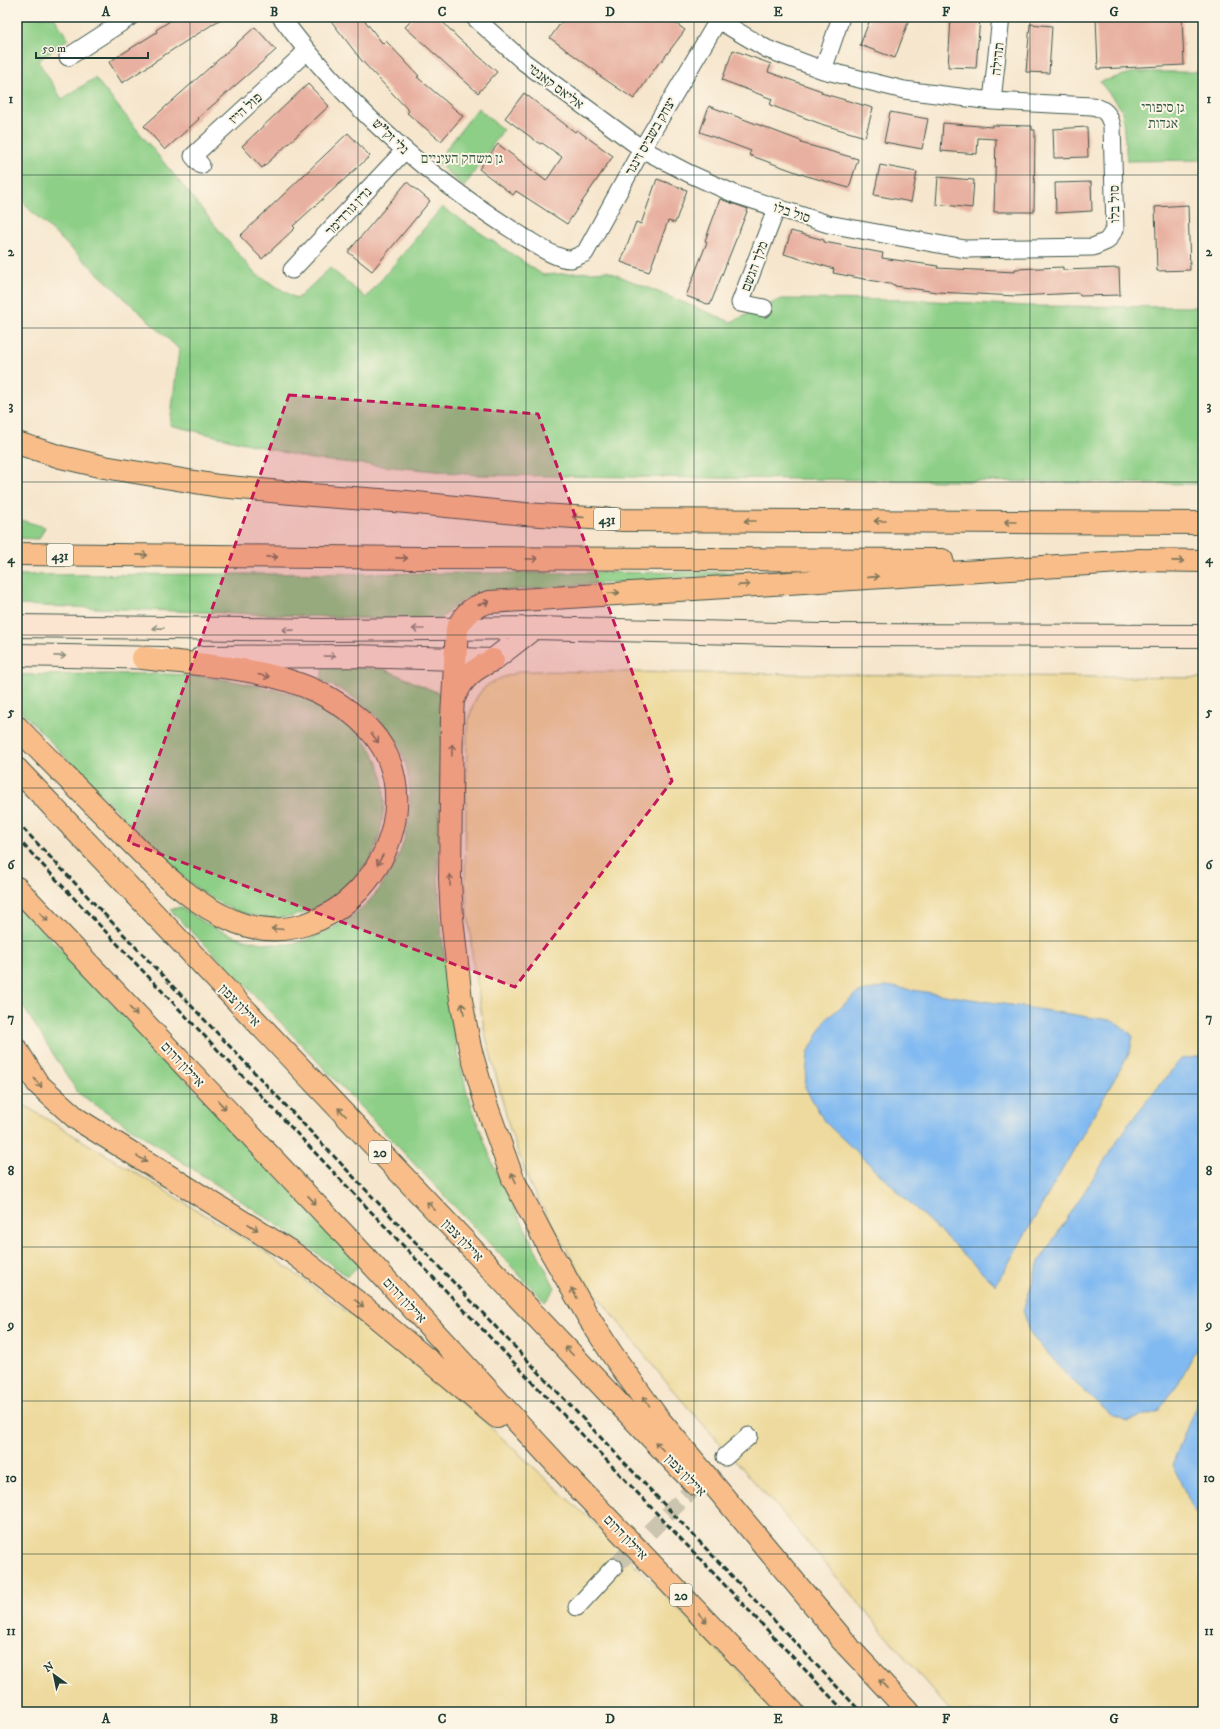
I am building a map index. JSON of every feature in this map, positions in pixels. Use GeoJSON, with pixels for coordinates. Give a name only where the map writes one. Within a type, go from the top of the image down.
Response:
{"type":"FeatureCollection","features":[{"type":"Feature","properties":{"kind":"highway","name":"431"},"geometry":{"type":"LineString","coordinates":[[17,443],[61,457],[104,467],[219,486],[525,514],[623,520],[1203,523]]}},
{"type":"Feature","properties":{"kind":"highway"},"geometry":{"type":"LineString","coordinates":[[1037,522],[1203,518]]}},
{"type":"Feature","properties":{"kind":"highway","name":"431"},"geometry":{"type":"LineString","coordinates":[[17,554],[417,558],[1203,561]]}},
{"type":"Feature","properties":{"kind":"highway"},"geometry":{"type":"LineString","coordinates":[[849,1648],[682,1447],[635,1386],[589,1318],[551,1252],[514,1179],[486,1104],[470,1048],[461,1000],[452,918],[450,879],[453,701],[457,629],[463,617],[470,610],[478,605],[489,602],[1152,560]]}},
{"type":"Feature","properties":{"kind":"highway"},"geometry":{"type":"LineString","coordinates":[[17,727],[161,872],[199,902],[220,915],[238,923],[286,930],[318,920],[346,903],[366,882],[382,860],[393,828],[396,793],[391,767],[384,750],[369,730],[347,710],[318,693],[301,686],[245,671],[143,658]]}},
{"type":"Feature","properties":{"kind":"highway"},"geometry":{"type":"LineString","coordinates":[[453,701],[460,684],[473,670],[493,660]]}},
{"type":"Feature","properties":{"kind":"highway","name":"איילון צפון"},"geometry":{"type":"LineString","coordinates":[[17,769],[909,1712]]}},
{"type":"Feature","properties":{"kind":"highway","name":"איילון דרום"},"geometry":{"type":"LineString","coordinates":[[17,888],[352,1242],[570,1479],[793,1712]]}},
{"type":"Feature","properties":{"kind":"highway"},"geometry":{"type":"LineString","coordinates":[[17,1050],[38,1084],[77,1119],[250,1226],[331,1280],[443,1371],[570,1479]]}},
{"type":"Feature","properties":{"kind":"street"},"geometry":{"type":"LineString","coordinates":[[68,56],[130,17]]}},
{"type":"Feature","properties":{"kind":"street","name":"נלי זק\"ש"},"geometry":{"type":"LineString","coordinates":[[281,17],[307,52],[337,85],[405,150],[458,192],[499,222],[554,255],[570,259],[585,253]]}},
{"type":"Feature","properties":{"kind":"street","name":"אליאס קאנטי"},"geometry":{"type":"LineString","coordinates":[[474,17],[524,62],[642,150]]}},
{"type":"Feature","properties":{"kind":"street"},"geometry":{"type":"LineString","coordinates":[[824,70],[840,17]]}},
{"type":"Feature","properties":{"kind":"street","name":"תהילה"},"geometry":{"type":"LineString","coordinates":[[992,100],[1001,17]]}},
{"type":"Feature","properties":{"kind":"street","name":"יצחק בשביס זינגר"},"geometry":{"type":"LineString","coordinates":[[585,253],[717,18]]}},
{"type":"Feature","properties":{"kind":"street","name":"סול בלו"},"geometry":{"type":"LineString","coordinates":[[642,150],[737,195],[828,224],[966,249],[1093,247],[1107,241],[1116,229],[1112,126],[1109,115],[1102,108],[1092,106],[992,100],[904,90],[824,70],[767,49],[717,18]]}},
{"type":"Feature","properties":{"kind":"street","name":"פול הייז"},"geometry":{"type":"LineString","coordinates":[[201,165],[193,156],[307,52]]}},
{"type":"Feature","properties":{"kind":"street","name":"נדין גורדימר"},"geometry":{"type":"LineString","coordinates":[[292,270],[405,150]]}},
{"type":"Feature","properties":{"kind":"street","name":"מלך הגשם"},"geometry":{"type":"LineString","coordinates":[[764,308],[740,303],[777,207]]}},
{"type":"Feature","properties":{"kind":"street"},"geometry":{"type":"LineString","coordinates":[[17,626],[322,630],[534,628],[820,635],[1203,636]]}},
{"type":"Feature","properties":{"kind":"street"},"geometry":{"type":"LineString","coordinates":[[19,655],[143,658],[352,656],[493,660],[534,628]]}},
{"type":"Feature","properties":{"kind":"street"},"geometry":{"type":"LineString","coordinates":[[725,1457],[750,1436]]}},
{"type":"Feature","properties":{"kind":"street"},"geometry":{"type":"LineString","coordinates":[[577,1607],[614,1567]]}},
{"type":"Feature","properties":{"kind":"highlighted area"},"geometry":{"type":"Polygon","coordinates":[[[289,395],[538,414],[672,781],[515,987],[128,842],[289,395]]]}},
{"type":"Feature","properties":{"kind":"shaded area"},"geometry":{"type":"Polygon","coordinates":[[[1200,171],[1203,171],[1203,254],[1200,171]]]}},
{"type":"Feature","properties":{"kind":"green space"},"geometry":{"type":"Polygon","coordinates":[[[17,17],[54,17],[68,39],[38,61],[62,99],[95,78],[254,273],[297,299],[330,268],[366,298],[442,207],[543,275],[607,271],[731,322],[781,299],[916,300],[1028,306],[1203,307],[1203,484],[477,475],[311,459],[170,425],[179,349],[31,211],[17,193],[17,17]]]}},
{"type":"Feature","properties":{"kind":"green space","name":"גן סיפורי אגדות"},"geometry":{"type":"Polygon","coordinates":[[[1134,72],[1203,72],[1203,160],[1127,161],[1122,110],[1100,82],[1134,72]]]}},
{"type":"Feature","properties":{"kind":"green space","name":"גן משחק העיניים"},"geometry":{"type":"Polygon","coordinates":[[[478,108],[503,130],[464,187],[437,161],[478,108]]]}},
{"type":"Feature","properties":{"kind":"green space"},"geometry":{"type":"Polygon","coordinates":[[[17,519],[45,527],[39,539],[17,538],[17,519]]]}},
{"type":"Feature","properties":{"kind":"green space"},"geometry":{"type":"Polygon","coordinates":[[[759,572],[486,592],[465,599],[438,621],[17,605],[17,575],[759,572]]]}},
{"type":"Feature","properties":{"kind":"green space"},"geometry":{"type":"Polygon","coordinates":[[[323,666],[384,669],[443,695],[438,871],[441,930],[455,1040],[467,1093],[493,1165],[555,1288],[545,1302],[246,986],[170,910],[180,907],[217,929],[244,939],[272,944],[286,944],[306,940],[337,926],[353,916],[379,890],[398,858],[404,841],[410,804],[410,790],[407,770],[401,751],[387,728],[378,717],[346,693],[321,681],[323,666]]]}},
{"type":"Feature","properties":{"kind":"green space"},"geometry":{"type":"Polygon","coordinates":[[[178,674],[223,679],[294,694],[324,708],[343,720],[366,743],[377,761],[383,778],[384,807],[379,837],[372,856],[349,884],[336,896],[323,905],[308,912],[277,918],[260,917],[243,913],[225,906],[190,883],[156,852],[17,707],[17,675],[178,674]]]}},
{"type":"Feature","properties":{"kind":"green space"},"geometry":{"type":"Polygon","coordinates":[[[17,904],[361,1264],[347,1276],[282,1228],[78,1093],[17,997],[17,904]]]}},
{"type":"Feature","properties":{"kind":"sand"},"geometry":{"type":"Polygon","coordinates":[[[522,671],[1203,678],[1203,1712],[951,1712],[791,1523],[670,1387],[584,1279],[531,1187],[510,1130],[485,1033],[473,962],[465,882],[467,727],[474,703],[484,688],[490,683],[522,671]]]}},
{"type":"Feature","properties":{"kind":"sand"},"geometry":{"type":"Polygon","coordinates":[[[17,1101],[266,1252],[362,1323],[474,1412],[595,1524],[778,1712],[17,1712],[17,1101]]]}},
{"type":"Feature","properties":{"kind":"water"},"geometry":{"type":"Polygon","coordinates":[[[886,986],[1115,1021],[1133,1036],[1130,1052],[996,1285],[824,1121],[805,1087],[808,1053],[826,1019],[858,993],[886,986]]]}},
{"type":"Feature","properties":{"kind":"water"},"geometry":{"type":"Polygon","coordinates":[[[1203,1056],[1203,1337],[1179,1382],[1159,1411],[1128,1421],[1111,1415],[1071,1379],[1031,1335],[1023,1310],[1039,1262],[1128,1124],[1181,1059],[1203,1056]]]}},
{"type":"Feature","properties":{"kind":"water"},"geometry":{"type":"Polygon","coordinates":[[[1203,1387],[1203,1521],[1195,1512],[1172,1465],[1203,1387]]]}},
{"type":"Feature","properties":{"kind":"building"},"geometry":{"type":"Polygon","coordinates":[[[176,17],[224,17],[122,83],[109,62],[157,32],[156,30],[176,17]]]}},
{"type":"Feature","properties":{"kind":"building"},"geometry":{"type":"Polygon","coordinates":[[[328,17],[362,17],[383,44],[386,41],[419,76],[417,77],[463,116],[441,141],[407,113],[409,111],[362,61],[328,17]]]}},
{"type":"Feature","properties":{"kind":"building"},"geometry":{"type":"Polygon","coordinates":[[[415,17],[438,17],[458,38],[497,72],[478,93],[405,27],[415,17]]]}},
{"type":"Feature","properties":{"kind":"building"},"geometry":{"type":"Polygon","coordinates":[[[565,17],[667,17],[685,30],[661,62],[660,61],[634,99],[597,74],[598,73],[550,38],[565,17]]]}},
{"type":"Feature","properties":{"kind":"building"},"geometry":{"type":"Polygon","coordinates":[[[871,17],[910,17],[895,58],[860,45],[871,17]]]}},
{"type":"Feature","properties":{"kind":"building"},"geometry":{"type":"Polygon","coordinates":[[[951,17],[980,17],[976,68],[948,67],[951,17]]]}},
{"type":"Feature","properties":{"kind":"building"},"geometry":{"type":"Polygon","coordinates":[[[1096,17],[1182,17],[1184,65],[1098,69],[1096,17]]]}},
{"type":"Feature","properties":{"kind":"building"},"geometry":{"type":"Polygon","coordinates":[[[1030,24],[1052,26],[1049,73],[1026,72],[1030,24]]]}},
{"type":"Feature","properties":{"kind":"building"},"geometry":{"type":"Polygon","coordinates":[[[255,27],[276,50],[198,118],[199,119],[165,150],[144,126],[255,27]]]}},
{"type":"Feature","properties":{"kind":"building"},"geometry":{"type":"Polygon","coordinates":[[[733,50],[771,64],[768,72],[822,91],[821,93],[873,108],[865,137],[824,125],[770,105],[772,99],[722,80],[733,50]]]}},
{"type":"Feature","properties":{"kind":"building"},"geometry":{"type":"Polygon","coordinates":[[[308,84],[329,106],[262,168],[242,146],[308,84]]]}},
{"type":"Feature","properties":{"kind":"building"},"geometry":{"type":"Polygon","coordinates":[[[524,93],[575,132],[577,130],[613,156],[567,224],[516,191],[513,195],[479,169],[498,144],[546,181],[562,157],[542,143],[540,144],[505,118],[524,93]]]}},
{"type":"Feature","properties":{"kind":"building"},"geometry":{"type":"Polygon","coordinates":[[[709,106],[801,141],[801,143],[858,159],[849,188],[807,176],[749,155],[751,151],[700,132],[709,106]]]}},
{"type":"Feature","properties":{"kind":"building"},"geometry":{"type":"Polygon","coordinates":[[[890,112],[928,119],[922,149],[884,142],[890,112]]]}},
{"type":"Feature","properties":{"kind":"building"},"geometry":{"type":"Polygon","coordinates":[[[943,123],[992,127],[992,125],[1032,126],[1032,130],[1035,130],[1034,212],[994,212],[996,139],[978,138],[977,154],[941,151],[943,123]]]}},
{"type":"Feature","properties":{"kind":"building"},"geometry":{"type":"Polygon","coordinates":[[[1087,127],[1088,157],[1054,158],[1053,129],[1087,127]]]}},
{"type":"Feature","properties":{"kind":"building"},"geometry":{"type":"Polygon","coordinates":[[[348,133],[370,156],[293,226],[295,228],[262,259],[240,236],[348,133]]]}},
{"type":"Feature","properties":{"kind":"building"},"geometry":{"type":"Polygon","coordinates":[[[880,165],[917,172],[911,202],[874,195],[880,165]]]}},
{"type":"Feature","properties":{"kind":"building"},"geometry":{"type":"Polygon","coordinates":[[[938,177],[974,180],[972,208],[936,204],[938,177]]]}},
{"type":"Feature","properties":{"kind":"building"},"geometry":{"type":"Polygon","coordinates":[[[657,179],[687,190],[675,223],[668,221],[649,272],[621,262],[636,222],[641,224],[657,179]]]}},
{"type":"Feature","properties":{"kind":"building"},"geometry":{"type":"Polygon","coordinates":[[[407,182],[430,201],[372,271],[348,252],[407,182]]]}},
{"type":"Feature","properties":{"kind":"building"},"geometry":{"type":"Polygon","coordinates":[[[1091,182],[1092,211],[1056,213],[1055,183],[1091,182]]]}},
{"type":"Feature","properties":{"kind":"building"},"geometry":{"type":"Polygon","coordinates":[[[720,199],[748,209],[710,305],[686,296],[707,242],[705,241],[720,199]]]}},
{"type":"Feature","properties":{"kind":"building"},"geometry":{"type":"Polygon","coordinates":[[[1188,205],[1190,270],[1157,271],[1155,207],[1188,205]]]}},
{"type":"Feature","properties":{"kind":"building"},"geometry":{"type":"Polygon","coordinates":[[[791,231],[824,240],[824,242],[883,253],[882,258],[938,266],[937,268],[1015,272],[1015,269],[1063,267],[1063,270],[1119,268],[1120,295],[1080,296],[1079,293],[1016,296],[937,292],[895,286],[833,273],[834,269],[784,254],[791,231]]]}},
{"type":"Feature","properties":{"kind":"tunnel"},"geometry":{"type":"LineString","coordinates":[[614,1567],[725,1457]]}},
{"type":"Feature","properties":{"kind":"railway"},"geometry":{"type":"LineString","coordinates":[[17,822],[861,1712]]}},
{"type":"Feature","properties":{"kind":"railway"},"geometry":{"type":"LineString","coordinates":[[17,838],[845,1712]]}}]}
